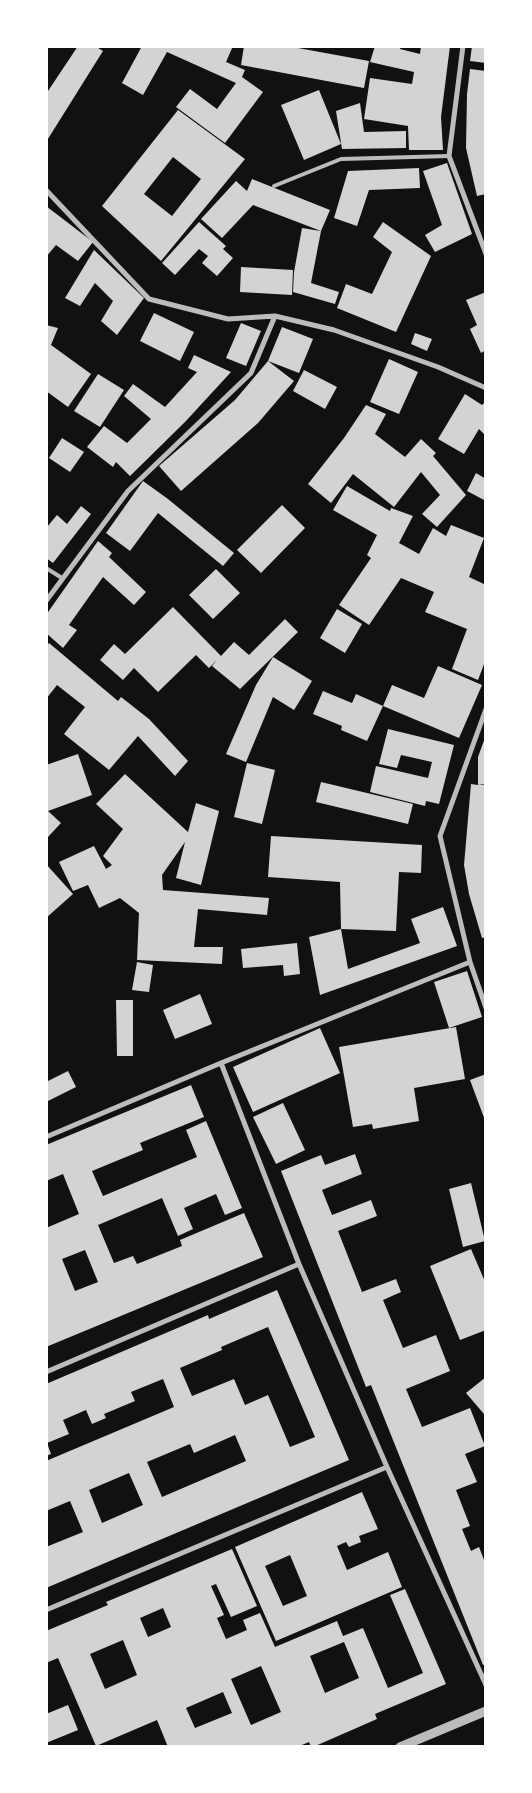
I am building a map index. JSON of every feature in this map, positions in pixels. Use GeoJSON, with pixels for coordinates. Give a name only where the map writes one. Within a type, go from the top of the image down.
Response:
{"type":"FeatureCollection","features":[{"type":"Feature","properties":{"kind":"street"},"geometry":{"type":"LineString","coordinates":[[463,46],[449,156],[486,254]]}},
{"type":"Feature","properties":{"kind":"street"},"geometry":{"type":"LineString","coordinates":[[46,190],[149,299],[228,319],[275,316],[334,330],[438,367],[486,388]]}},
{"type":"Feature","properties":{"kind":"street"},"geometry":{"type":"LineString","coordinates":[[46,601],[128,491],[251,373],[275,316]]}},
{"type":"Feature","properties":{"kind":"street"},"geometry":{"type":"LineString","coordinates":[[486,709],[440,836],[470,962],[486,1008]]}},
{"type":"Feature","properties":{"kind":"street"},"geometry":{"type":"LineString","coordinates":[[46,1137],[220,1063],[470,962]]}},
{"type":"Feature","properties":{"kind":"street"},"geometry":{"type":"LineString","coordinates":[[220,1063],[299,1264],[387,1467],[486,1685]]}},
{"type":"Feature","properties":{"kind":"street"},"geometry":{"type":"LineString","coordinates":[[46,1372],[299,1264]]}},
{"type":"Feature","properties":{"kind":"street"},"geometry":{"type":"LineString","coordinates":[[46,1610],[387,1467]]}},
{"type":"Feature","properties":{"kind":"street"},"geometry":{"type":"LineString","coordinates":[[400,1747],[486,1711]]}},
{"type":"Feature","properties":{"kind":"lane"},"geometry":{"type":"LineString","coordinates":[[274,186],[341,159],[449,156]]}},
{"type":"Feature","properties":{"kind":"lane"},"geometry":{"type":"LineString","coordinates":[[46,568],[62,578]]}},
{"type":"Feature","properties":{"kind":"building"},"geometry":{"type":"Polygon","coordinates":[[[78,46],[95,46],[103,51],[46,142],[46,94],[78,46]]]}},
{"type":"Feature","properties":{"kind":"building"},"geometry":{"type":"Polygon","coordinates":[[[142,46],[233,46],[226,62],[245,70],[242,77],[263,92],[225,143],[176,107],[190,89],[217,109],[236,83],[167,52],[143,95],[122,83],[142,46]]]}},
{"type":"Feature","properties":{"kind":"building"},"geometry":{"type":"Polygon","coordinates":[[[244,46],[287,46],[369,61],[364,88],[241,65],[244,46]]]}},
{"type":"Feature","properties":{"kind":"building"},"geometry":{"type":"Polygon","coordinates":[[[375,46],[401,46],[400,49],[420,54],[421,46],[450,46],[441,117],[443,150],[409,150],[408,126],[364,119],[370,78],[412,84],[414,72],[370,62],[375,46]]]}},
{"type":"Feature","properties":{"kind":"building"},"geometry":{"type":"Polygon","coordinates":[[[472,46],[486,46],[486,63],[470,61],[472,46]]]}},
{"type":"Feature","properties":{"kind":"building"},"geometry":{"type":"Polygon","coordinates":[[[470,69],[486,71],[486,194],[477,196],[466,148],[467,94],[470,69]]]}},
{"type":"Feature","properties":{"kind":"building"},"geometry":{"type":"Polygon","coordinates":[[[319,90],[341,144],[304,160],[281,105],[319,90]]]}},
{"type":"Feature","properties":{"kind":"building"},"geometry":{"type":"Polygon","coordinates":[[[360,103],[364,132],[406,131],[406,148],[342,149],[336,111],[360,103]]]}},
{"type":"Feature","properties":{"kind":"building"},"geometry":{"type":"Polygon","coordinates":[[[178,110],[245,159],[161,261],[102,206],[178,110]],[[173,157],[144,194],[172,216],[201,179],[173,157]]]}},
{"type":"Feature","properties":{"kind":"building"},"geometry":{"type":"Polygon","coordinates":[[[447,163],[472,234],[435,252],[425,235],[442,225],[423,171],[447,163]]]}},
{"type":"Feature","properties":{"kind":"building"},"geometry":{"type":"Polygon","coordinates":[[[419,168],[420,188],[369,190],[357,226],[334,218],[348,171],[419,168]]]}},
{"type":"Feature","properties":{"kind":"building"},"geometry":{"type":"Polygon","coordinates":[[[252,179],[330,210],[321,231],[253,205],[222,238],[201,219],[236,181],[247,191],[252,179]]]}},
{"type":"Feature","properties":{"kind":"building"},"geometry":{"type":"Polygon","coordinates":[[[46,206],[93,242],[78,261],[56,245],[46,257],[46,206]]]}},
{"type":"Feature","properties":{"kind":"building"},"geometry":{"type":"Polygon","coordinates":[[[199,222],[226,246],[223,249],[233,258],[217,276],[202,263],[208,256],[199,249],[175,275],[162,263],[199,222]]]}},
{"type":"Feature","properties":{"kind":"building"},"geometry":{"type":"Polygon","coordinates":[[[383,222],[431,256],[396,332],[337,308],[346,284],[372,294],[392,252],[373,237],[383,222]]]}},
{"type":"Feature","properties":{"kind":"building"},"geometry":{"type":"Polygon","coordinates":[[[302,228],[321,231],[311,283],[339,292],[335,304],[293,292],[294,272],[302,228]]]}},
{"type":"Feature","properties":{"kind":"building"},"geometry":{"type":"Polygon","coordinates":[[[94,250],[144,298],[117,335],[101,321],[113,301],[95,283],[80,306],[65,298],[94,250]]]}},
{"type":"Feature","properties":{"kind":"building"},"geometry":{"type":"Polygon","coordinates":[[[241,267],[293,270],[292,295],[240,292],[241,267]]]}},
{"type":"Feature","properties":{"kind":"building"},"geometry":{"type":"Polygon","coordinates":[[[486,292],[486,350],[481,353],[470,329],[477,325],[466,300],[486,292]]]}},
{"type":"Feature","properties":{"kind":"building"},"geometry":{"type":"Polygon","coordinates":[[[154,313],[194,332],[180,361],[140,341],[154,313]]]}},
{"type":"Feature","properties":{"kind":"building"},"geometry":{"type":"Polygon","coordinates":[[[241,323],[261,331],[246,366],[226,358],[241,323]]]}},
{"type":"Feature","properties":{"kind":"building"},"geometry":{"type":"Polygon","coordinates":[[[46,325],[58,328],[51,345],[91,374],[68,407],[46,391],[46,325]]]}},
{"type":"Feature","properties":{"kind":"building"},"geometry":{"type":"Polygon","coordinates":[[[282,327],[313,339],[299,373],[268,361],[282,327]]]}},
{"type":"Feature","properties":{"kind":"building"},"geometry":{"type":"Polygon","coordinates":[[[415,333],[432,339],[427,351],[411,344],[415,333]]]}},
{"type":"Feature","properties":{"kind":"building"},"geometry":{"type":"Polygon","coordinates":[[[194,355],[231,372],[185,422],[130,476],[116,462],[113,467],[87,447],[104,426],[127,443],[151,419],[124,396],[133,384],[165,407],[197,372],[188,368],[194,355]]]}},
{"type":"Feature","properties":{"kind":"building"},"geometry":{"type":"Polygon","coordinates":[[[389,359],[418,372],[399,414],[370,402],[389,359]]]}},
{"type":"Feature","properties":{"kind":"building"},"geometry":{"type":"Polygon","coordinates":[[[268,361],[294,381],[258,423],[181,491],[159,466],[235,400],[268,361]]]}},
{"type":"Feature","properties":{"kind":"building"},"geometry":{"type":"Polygon","coordinates":[[[304,370],[337,387],[325,409],[293,391],[304,370]]]}},
{"type":"Feature","properties":{"kind":"building"},"geometry":{"type":"Polygon","coordinates":[[[98,374],[124,390],[100,427],[74,411],[98,374]]]}},
{"type":"Feature","properties":{"kind":"building"},"geometry":{"type":"Polygon","coordinates":[[[465,394],[482,405],[486,401],[486,436],[479,429],[464,454],[438,439],[465,394]]]}},
{"type":"Feature","properties":{"kind":"building"},"geometry":{"type":"Polygon","coordinates":[[[366,405],[386,414],[375,434],[405,457],[421,439],[436,453],[433,456],[466,495],[437,527],[422,514],[440,495],[421,472],[394,507],[353,474],[331,503],[308,484],[344,438],[366,405]]]}},
{"type":"Feature","properties":{"kind":"building"},"geometry":{"type":"Polygon","coordinates":[[[62,438],[84,452],[70,472],[49,458],[62,438]]]}},
{"type":"Feature","properties":{"kind":"building"},"geometry":{"type":"Polygon","coordinates":[[[476,473],[486,479],[486,501],[467,491],[476,473]]]}},
{"type":"Feature","properties":{"kind":"building"},"geometry":{"type":"Polygon","coordinates":[[[143,481],[234,553],[223,566],[158,513],[130,551],[106,533],[143,481]]]}},
{"type":"Feature","properties":{"kind":"building"},"geometry":{"type":"Polygon","coordinates":[[[347,486],[390,511],[391,508],[413,516],[399,543],[419,554],[433,528],[446,536],[451,525],[484,538],[469,577],[486,585],[486,659],[478,680],[452,669],[467,629],[425,612],[434,592],[401,578],[369,625],[339,605],[371,558],[367,555],[377,535],[333,510],[347,486]]]}},
{"type":"Feature","properties":{"kind":"building"},"geometry":{"type":"Polygon","coordinates":[[[282,505],[305,528],[261,573],[237,550],[282,505]]]}},
{"type":"Feature","properties":{"kind":"building"},"geometry":{"type":"Polygon","coordinates":[[[81,506],[91,514],[53,563],[46,558],[46,526],[57,515],[67,524],[81,506]]]}},
{"type":"Feature","properties":{"kind":"building"},"geometry":{"type":"Polygon","coordinates":[[[98,541],[112,553],[109,557],[146,592],[134,605],[103,577],[69,625],[77,630],[63,648],[46,633],[46,615],[98,541]]]}},
{"type":"Feature","properties":{"kind":"building"},"geometry":{"type":"Polygon","coordinates":[[[216,569],[240,593],[213,619],[189,595],[216,569]]]}},
{"type":"Feature","properties":{"kind":"building"},"geometry":{"type":"Polygon","coordinates":[[[173,607],[221,656],[234,642],[249,655],[285,619],[298,632],[240,689],[212,666],[217,660],[209,668],[196,655],[158,692],[134,668],[123,680],[100,660],[114,644],[125,654],[173,607]]]}},
{"type":"Feature","properties":{"kind":"building"},"geometry":{"type":"Polygon","coordinates":[[[337,609],[362,624],[345,653],[320,638],[337,609]]]}},
{"type":"Feature","properties":{"kind":"building"},"geometry":{"type":"Polygon","coordinates":[[[49,643],[118,701],[121,697],[149,719],[188,761],[175,776],[138,736],[109,770],[64,734],[85,707],[57,685],[46,699],[46,647],[49,643]]]}},
{"type":"Feature","properties":{"kind":"building"},"geometry":{"type":"Polygon","coordinates":[[[273,657],[312,681],[294,710],[273,697],[246,762],[226,754],[256,685],[273,657]]]}},
{"type":"Feature","properties":{"kind":"building"},"geometry":{"type":"Polygon","coordinates":[[[438,666],[482,685],[459,738],[383,706],[392,685],[424,698],[438,666]]]}},
{"type":"Feature","properties":{"kind":"building"},"geometry":{"type":"Polygon","coordinates":[[[323,691],[352,703],[356,694],[383,706],[367,741],[341,730],[342,726],[313,714],[323,691]]]}},
{"type":"Feature","properties":{"kind":"building"},"geometry":{"type":"Polygon","coordinates":[[[388,729],[454,745],[439,804],[426,801],[425,806],[370,792],[376,766],[428,778],[432,762],[401,755],[397,768],[379,764],[388,729]]]}},
{"type":"Feature","properties":{"kind":"building"},"geometry":{"type":"Polygon","coordinates":[[[486,735],[486,784],[478,785],[478,757],[486,735]]]}},
{"type":"Feature","properties":{"kind":"building"},"geometry":{"type":"Polygon","coordinates":[[[78,754],[92,795],[48,811],[61,823],[48,837],[46,835],[46,765],[78,754]]]}},
{"type":"Feature","properties":{"kind":"building"},"geometry":{"type":"Polygon","coordinates":[[[247,763],[275,770],[262,824],[234,817],[247,763]]]}},
{"type":"Feature","properties":{"kind":"building"},"geometry":{"type":"Polygon","coordinates":[[[125,774],[188,832],[196,803],[219,811],[201,885],[176,878],[185,842],[162,875],[163,890],[269,898],[267,915],[198,909],[194,947],[223,947],[222,964],[137,960],[139,913],[120,898],[99,908],[88,885],[73,891],[59,862],[94,846],[106,869],[112,865],[103,856],[123,829],[96,804],[125,774]]]}},
{"type":"Feature","properties":{"kind":"building"},"geometry":{"type":"Polygon","coordinates":[[[321,782],[413,804],[408,824],[316,802],[321,782]]]}},
{"type":"Feature","properties":{"kind":"building"},"geometry":{"type":"Polygon","coordinates":[[[471,784],[486,785],[486,937],[482,938],[469,894],[464,865],[471,784]]]}},
{"type":"Feature","properties":{"kind":"building"},"geometry":{"type":"Polygon","coordinates":[[[271,836],[422,845],[421,873],[399,872],[396,931],[341,929],[340,882],[268,877],[271,836]]]}},
{"type":"Feature","properties":{"kind":"building"},"geometry":{"type":"Polygon","coordinates":[[[46,864],[73,894],[46,918],[46,864]]]}},
{"type":"Feature","properties":{"kind":"building"},"geometry":{"type":"Polygon","coordinates":[[[443,907],[457,946],[320,995],[309,937],[341,929],[348,969],[420,943],[411,919],[443,907]]]}},
{"type":"Feature","properties":{"kind":"building"},"geometry":{"type":"Polygon","coordinates":[[[297,943],[300,974],[284,976],[283,965],[243,968],[241,949],[297,943]]]}},
{"type":"Feature","properties":{"kind":"building"},"geometry":{"type":"Polygon","coordinates":[[[137,962],[153,965],[149,992],[132,990],[137,962]]]}},
{"type":"Feature","properties":{"kind":"building"},"geometry":{"type":"Polygon","coordinates":[[[467,971],[482,1017],[449,1028],[434,982],[467,971]]]}},
{"type":"Feature","properties":{"kind":"building"},"geometry":{"type":"Polygon","coordinates":[[[200,994],[212,1024],[175,1039],[163,1010],[200,994]]]}},
{"type":"Feature","properties":{"kind":"building"},"geometry":{"type":"Polygon","coordinates":[[[116,1000],[133,1000],[133,1056],[117,1056],[116,1000]]]}},
{"type":"Feature","properties":{"kind":"building"},"geometry":{"type":"Polygon","coordinates":[[[456,1027],[465,1079],[414,1088],[419,1121],[373,1129],[372,1124],[353,1127],[339,1047],[456,1027]]]}},
{"type":"Feature","properties":{"kind":"building"},"geometry":{"type":"Polygon","coordinates":[[[320,1028],[340,1073],[253,1112],[233,1067],[320,1028]]]}},
{"type":"Feature","properties":{"kind":"building"},"geometry":{"type":"Polygon","coordinates":[[[68,1071],[76,1087],[46,1102],[46,1082],[68,1071]]]}},
{"type":"Feature","properties":{"kind":"building"},"geometry":{"type":"Polygon","coordinates":[[[486,1074],[486,1123],[470,1080],[486,1074]]]}},
{"type":"Feature","properties":{"kind":"building"},"geometry":{"type":"Polygon","coordinates":[[[191,1085],[204,1117],[140,1143],[143,1150],[92,1171],[103,1196],[197,1157],[186,1130],[206,1121],[242,1208],[225,1215],[216,1194],[184,1208],[193,1229],[178,1236],[162,1198],[98,1225],[114,1263],[133,1256],[137,1264],[182,1246],[180,1240],[244,1213],[263,1257],[46,1347],[46,1228],[79,1214],[63,1174],[46,1181],[46,1145],[191,1085]],[[85,1250],[62,1259],[75,1291],[98,1282],[85,1250]]]}},
{"type":"Feature","properties":{"kind":"building"},"geometry":{"type":"Polygon","coordinates":[[[283,1103],[305,1150],[276,1164],[253,1117],[283,1103]]]}},
{"type":"Feature","properties":{"kind":"building"},"geometry":{"type":"Polygon","coordinates":[[[355,1154],[362,1174],[322,1190],[332,1215],[371,1200],[377,1216],[338,1231],[362,1292],[396,1279],[401,1292],[383,1300],[403,1348],[436,1335],[450,1371],[406,1389],[422,1427],[470,1408],[485,1446],[465,1454],[477,1482],[456,1490],[470,1526],[462,1529],[471,1551],[479,1547],[486,1565],[486,1664],[483,1665],[371,1385],[366,1387],[281,1171],[321,1155],[325,1165],[355,1154]]]}},
{"type":"Feature","properties":{"kind":"building"},"geometry":{"type":"Polygon","coordinates":[[[471,1183],[485,1241],[463,1247],[449,1189],[471,1183]]]}},
{"type":"Feature","properties":{"kind":"building"},"geometry":{"type":"Polygon","coordinates":[[[471,1249],[486,1284],[486,1330],[460,1340],[430,1266],[471,1249]]]}},
{"type":"Feature","properties":{"kind":"building"},"geometry":{"type":"Polygon","coordinates":[[[277,1290],[349,1460],[46,1588],[46,1547],[83,1532],[70,1501],[46,1511],[46,1461],[174,1407],[163,1379],[131,1392],[135,1401],[104,1414],[106,1418],[92,1424],[86,1410],[63,1420],[69,1434],[47,1443],[51,1454],[46,1456],[46,1384],[208,1315],[209,1319],[277,1290]],[[268,1327],[221,1347],[222,1350],[180,1368],[192,1396],[234,1379],[245,1405],[268,1395],[290,1447],[315,1437],[268,1327]],[[235,1435],[194,1453],[190,1444],[147,1462],[162,1497],[246,1461],[235,1435]],[[129,1473],[89,1490],[102,1523],[143,1505],[129,1473]]]}},
{"type":"Feature","properties":{"kind":"building"},"geometry":{"type":"Polygon","coordinates":[[[486,1377],[486,1413],[484,1414],[466,1393],[486,1377]]]}},
{"type":"Feature","properties":{"kind":"building"},"geometry":{"type":"Polygon","coordinates":[[[362,1492],[378,1529],[359,1536],[361,1542],[349,1547],[346,1542],[337,1546],[347,1570],[388,1552],[402,1587],[276,1641],[235,1547],[362,1492]],[[290,1555],[265,1566],[283,1606],[307,1596],[290,1555]]]}},
{"type":"Feature","properties":{"kind":"building"},"geometry":{"type":"Polygon","coordinates":[[[232,1549],[257,1606],[231,1617],[216,1584],[211,1586],[224,1615],[217,1618],[226,1639],[247,1630],[243,1620],[260,1613],[275,1647],[337,1621],[343,1636],[363,1628],[388,1688],[423,1673],[390,1595],[405,1589],[446,1684],[375,1714],[377,1719],[313,1747],[311,1747],[309,1742],[297,1747],[168,1747],[157,1720],[96,1746],[58,1658],[46,1663],[46,1631],[108,1605],[106,1602],[232,1549]],[[163,1608],[140,1618],[148,1637],[171,1627],[163,1608]],[[123,1640],[90,1654],[105,1689],[137,1675],[123,1640]],[[344,1642],[310,1656],[325,1693],[359,1678],[344,1642]],[[261,1666],[231,1679],[251,1725],[281,1712],[261,1666]],[[223,1692],[186,1708],[195,1728],[232,1713],[223,1692]]]}},
{"type":"Feature","properties":{"kind":"building"},"geometry":{"type":"Polygon","coordinates":[[[68,1705],[78,1730],[46,1743],[46,1714],[68,1705]]]}}]}
